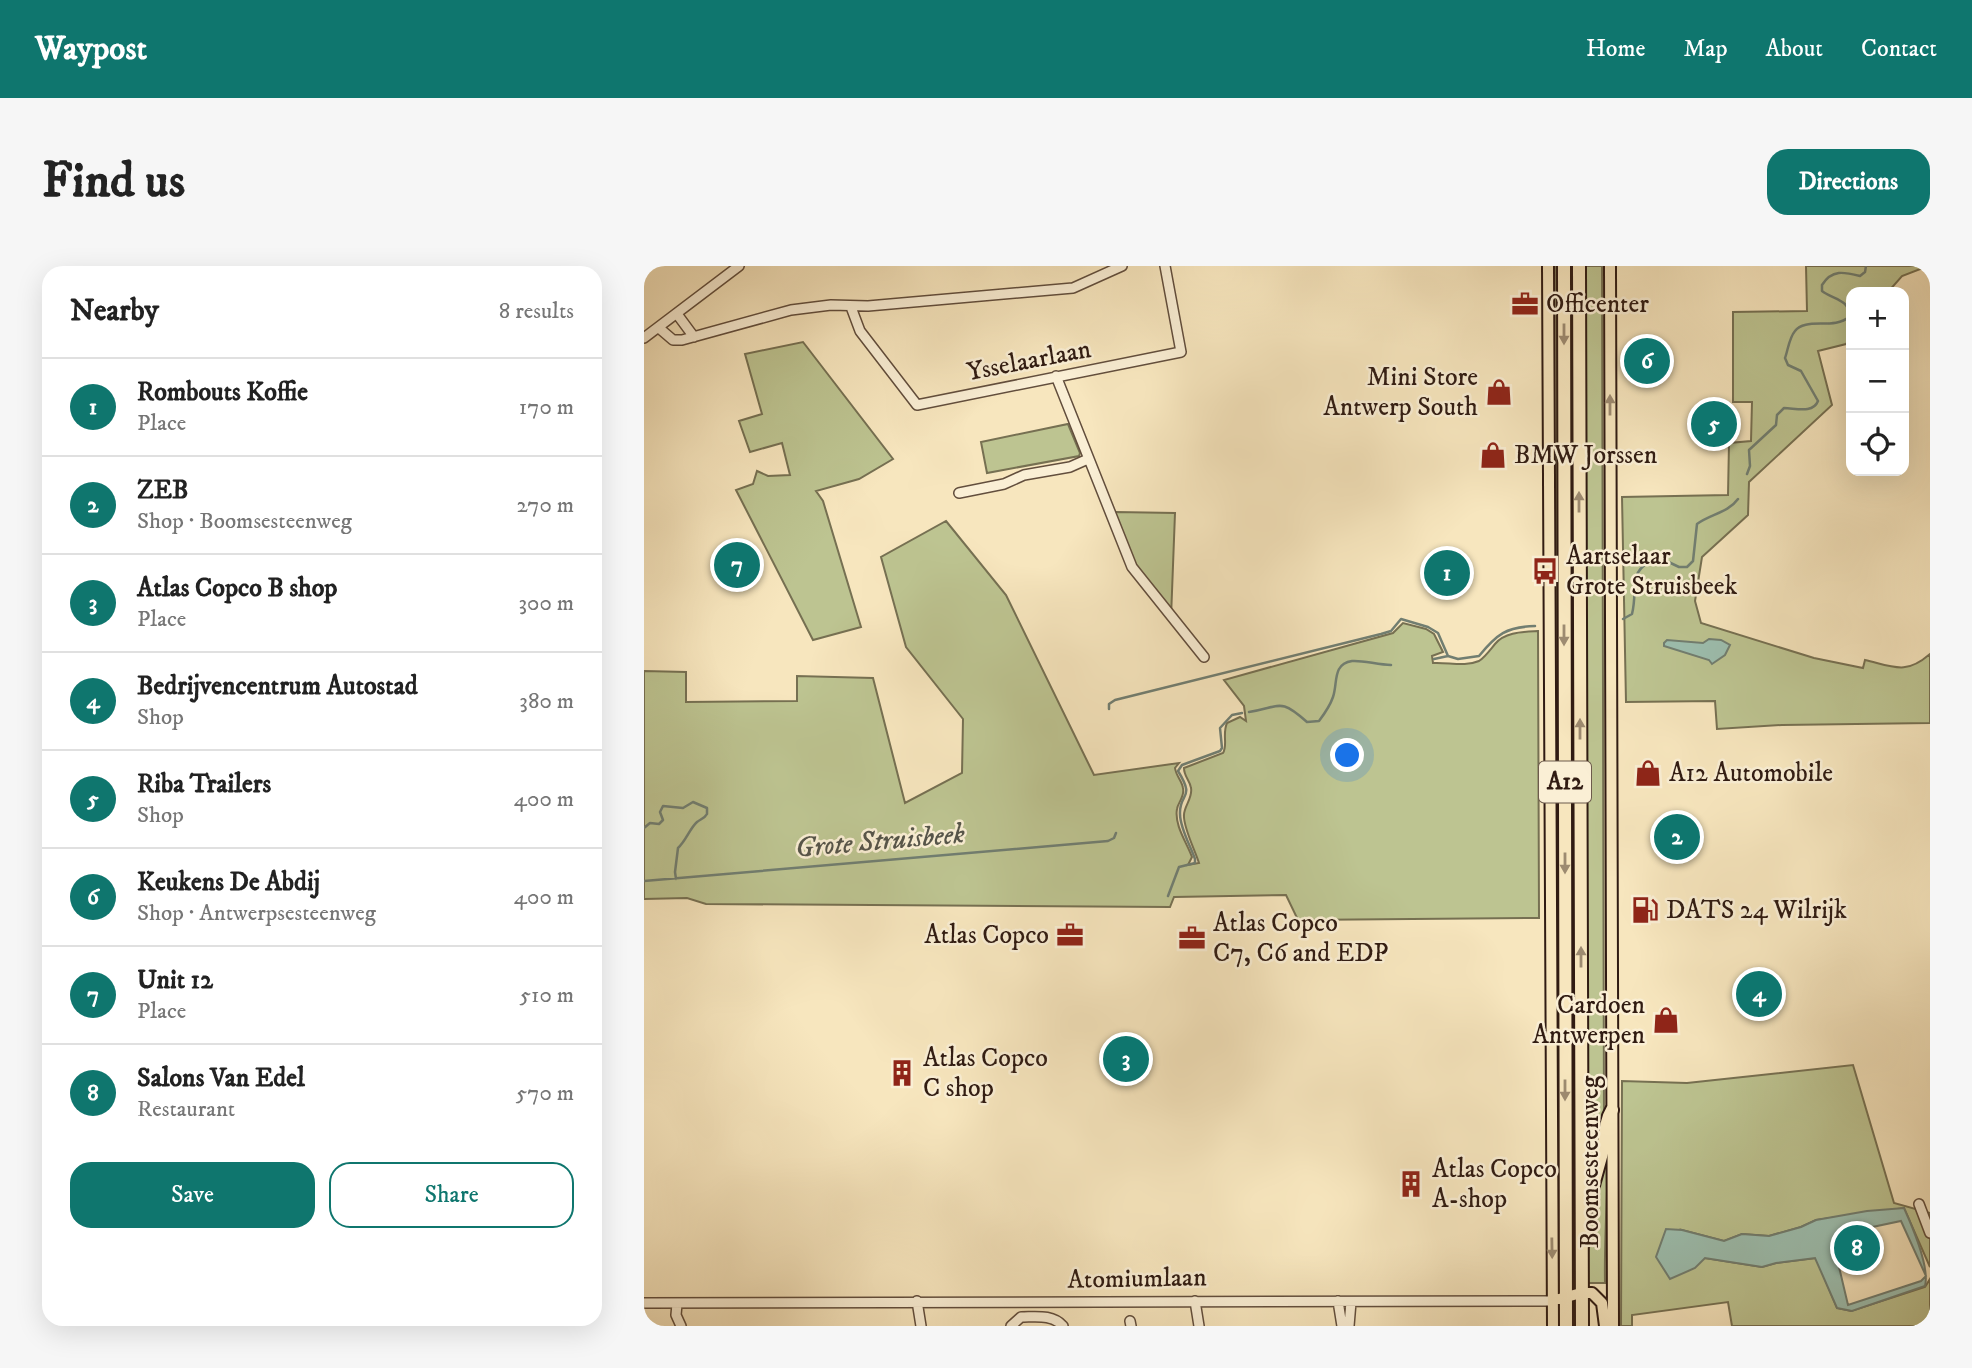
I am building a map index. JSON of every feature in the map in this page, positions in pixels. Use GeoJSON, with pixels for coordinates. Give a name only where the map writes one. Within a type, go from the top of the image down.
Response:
{"type":"FeatureCollection","features":[{"type":"Feature","properties":{"kind":"highway","name":"A12"},"geometry":{"type":"LineString","coordinates":[[1564,266],[1566,1326]]}},
{"type":"Feature","properties":{"kind":"highway","name":"A12"},"geometry":{"type":"LineString","coordinates":[[1579,266],[1582,1326]]}},
{"type":"Feature","properties":{"kind":"highway"},"geometry":{"type":"LineString","coordinates":[[1582,1221],[1587,1214],[1591,1184],[1603,1152],[1606,1119],[1612,1110]]}},
{"type":"Feature","properties":{"kind":"main road","name":"Boomsesteenweg"},"geometry":{"type":"LineString","coordinates":[[1548,266],[1553,1326]]}},
{"type":"Feature","properties":{"kind":"main road","name":"Boomsesteenweg"},"geometry":{"type":"LineString","coordinates":[[1610,266],[1613,1326]]}},
{"type":"Feature","properties":{"kind":"main road","name":"Atomiumlaan"},"geometry":{"type":"LineString","coordinates":[[1552,1301],[1581,1293]]}},
{"type":"Feature","properties":{"kind":"main road"},"geometry":{"type":"LineString","coordinates":[[1581,1293],[1592,1293],[1602,1303],[1605,1326]]}},
{"type":"Feature","properties":{"kind":"street"},"geometry":{"type":"LineString","coordinates":[[644,338],[738,266]]}},
{"type":"Feature","properties":{"kind":"street"},"geometry":{"type":"LineString","coordinates":[[659,328],[673,340],[694,337],[791,310],[1073,288],[1122,266]]}},
{"type":"Feature","properties":{"kind":"street","name":"Ysselaarlaan"},"geometry":{"type":"LineString","coordinates":[[851,307],[859,331],[917,405],[1181,352],[1165,266]]}},
{"type":"Feature","properties":{"kind":"street"},"geometry":{"type":"LineString","coordinates":[[677,314],[694,337]]}},
{"type":"Feature","properties":{"kind":"street"},"geometry":{"type":"LineString","coordinates":[[1056,376],[1132,568],[1204,657]]}},
{"type":"Feature","properties":{"kind":"street"},"geometry":{"type":"LineString","coordinates":[[959,493],[1004,484],[1024,475],[1070,467],[1088,459]]}},
{"type":"Feature","properties":{"kind":"street"},"geometry":{"type":"LineString","coordinates":[[1919,1204],[1930,1233]]}},
{"type":"Feature","properties":{"kind":"street"},"geometry":{"type":"LineString","coordinates":[[917,1301],[920,1326]]}},
{"type":"Feature","properties":{"kind":"street"},"geometry":{"type":"LineString","coordinates":[[1195,1301],[1199,1326]]}},
{"type":"Feature","properties":{"kind":"street"},"geometry":{"type":"LineString","coordinates":[[1338,1301],[1342,1326]]}},
{"type":"Feature","properties":{"kind":"street","name":"Atomiumlaan"},"geometry":{"type":"LineString","coordinates":[[644,1303],[1552,1301]]}},
{"type":"Feature","properties":{"kind":"street"},"geometry":{"type":"LineString","coordinates":[[1349,1326],[1351,1302]]}},
{"type":"Feature","properties":{"kind":"street"},"geometry":{"type":"LineString","coordinates":[[677,1304],[676,1315],[681,1326]]}},
{"type":"Feature","properties":{"kind":"street"},"geometry":{"type":"LineString","coordinates":[[1011,1326],[1021,1317],[1049,1317],[1063,1326]]}},
{"type":"Feature","properties":{"kind":"green space"},"geometry":{"type":"Polygon","coordinates":[[[1556,266],[1559,266],[1562,1287],[1559,1287],[1556,266]]]}},
{"type":"Feature","properties":{"kind":"green space"},"geometry":{"type":"Polygon","coordinates":[[[1568,266],[1574,266],[1576,1138],[1570,1138],[1568,266]]]}},
{"type":"Feature","properties":{"kind":"green space"},"geometry":{"type":"Polygon","coordinates":[[[1584,266],[1602,266],[1604,1125],[1585,1190],[1584,266]]]}},
{"type":"Feature","properties":{"kind":"green space"},"geometry":{"type":"Polygon","coordinates":[[[1806,266],[1928,266],[1902,276],[1892,287],[1846,287],[1846,344],[1818,351],[1832,405],[1749,482],[1748,515],[1702,557],[1695,601],[1701,623],[1814,658],[1863,668],[1865,660],[1892,667],[1907,667],[1922,661],[1930,654],[1930,723],[1782,725],[1717,729],[1715,701],[1626,702],[1622,497],[1728,495],[1729,443],[1751,441],[1752,402],[1733,402],[1733,312],[1807,311],[1806,266]]]}},
{"type":"Feature","properties":{"kind":"green space"},"geometry":{"type":"Polygon","coordinates":[[[803,342],[893,459],[859,479],[816,491],[823,501],[861,627],[813,640],[736,490],[753,484],[757,471],[768,476],[790,475],[782,443],[750,452],[739,421],[762,414],[745,354],[803,342]]]}},
{"type":"Feature","properties":{"kind":"green space"},"geometry":{"type":"Polygon","coordinates":[[[1068,424],[1079,456],[987,473],[981,442],[1068,424]]]}},
{"type":"Feature","properties":{"kind":"green space"},"geometry":{"type":"Polygon","coordinates":[[[1175,513],[1171,618],[1132,567],[1110,514],[1175,513]]]}},
{"type":"Feature","properties":{"kind":"green space"},"geometry":{"type":"Polygon","coordinates":[[[946,521],[1006,595],[1094,775],[1179,763],[1175,768],[1183,791],[1177,815],[1179,828],[1192,857],[1188,865],[1199,863],[1184,820],[1191,792],[1184,768],[1223,753],[1227,723],[1240,717],[1246,721],[1244,706],[1224,680],[1393,633],[1403,623],[1434,634],[1443,652],[1432,656],[1433,663],[1474,663],[1504,637],[1538,631],[1539,918],[1298,920],[1286,895],[1174,897],[1170,907],[706,904],[687,898],[644,899],[644,671],[686,672],[686,702],[797,701],[797,676],[873,678],[905,803],[962,773],[963,719],[906,647],[881,557],[946,521]]]}},
{"type":"Feature","properties":{"kind":"green space"},"geometry":{"type":"Polygon","coordinates":[[[1853,1065],[1894,1203],[1930,1213],[1930,1267],[1904,1208],[1816,1220],[1769,1236],[1742,1234],[1724,1241],[1682,1230],[1705,1258],[1762,1267],[1816,1258],[1837,1308],[1851,1311],[1925,1287],[1930,1279],[1930,1326],[1732,1326],[1728,1302],[1632,1315],[1632,1326],[1621,1326],[1622,1081],[1687,1083],[1853,1065]]]}},
{"type":"Feature","properties":{"kind":"green space"},"geometry":{"type":"Polygon","coordinates":[[[1608,1147],[1605,1283],[1586,1283],[1592,1195],[1608,1147]]]}},
{"type":"Feature","properties":{"kind":"shaded area"},"geometry":{"type":"Polygon","coordinates":[[[1709,639],[1721,640],[1730,645],[1725,655],[1712,664],[1709,660],[1664,646],[1667,640],[1703,643],[1709,639]]]}},
{"type":"Feature","properties":{"kind":"shaded area"},"geometry":{"type":"Polygon","coordinates":[[[1904,1208],[1920,1247],[1926,1275],[1901,1221],[1844,1233],[1834,1238],[1848,1305],[1921,1281],[1926,1276],[1925,1286],[1852,1311],[1837,1308],[1815,1258],[1762,1267],[1705,1258],[1695,1268],[1670,1279],[1656,1257],[1666,1229],[1682,1230],[1724,1241],[1742,1234],[1769,1236],[1816,1220],[1904,1208]]]}},
{"type":"Feature","properties":{"kind":"waterway","name":"Grote Struisbeek"},"geometry":{"type":"LineString","coordinates":[[1747,474],[1750,466],[1749,450],[1776,425],[1777,415],[1784,408],[1812,408],[1818,401],[1801,371],[1788,365],[1785,358],[1793,334],[1806,325],[1836,323],[1849,317],[1844,303],[1822,291],[1822,285],[1834,274],[1860,276],[1865,272],[1866,266]]}},
{"type":"Feature","properties":{"kind":"waterway","name":"Grote Struisbeek"},"geometry":{"type":"LineString","coordinates":[[1623,619],[1632,614],[1635,581],[1641,568],[1658,557],[1679,567],[1687,567],[1693,561],[1697,524],[1734,504],[1738,499]]}},
{"type":"Feature","properties":{"kind":"waterway","name":"Grote Struisbeek"},"geometry":{"type":"LineString","coordinates":[[1109,709],[1109,704],[1115,700],[1391,631],[1401,619],[1438,633],[1448,656],[1458,659],[1479,656],[1491,642],[1509,630],[1535,626]]}},
{"type":"Feature","properties":{"kind":"waterway"},"geometry":{"type":"LineString","coordinates":[[1434,659],[1448,656]]}},
{"type":"Feature","properties":{"kind":"waterway"},"geometry":{"type":"LineString","coordinates":[[1249,712],[1280,706],[1291,709],[1307,722],[1319,721],[1332,700],[1341,666],[1352,661],[1391,665]]}},
{"type":"Feature","properties":{"kind":"waterway"},"geometry":{"type":"LineString","coordinates":[[1168,896],[1179,867],[1195,863],[1180,819],[1180,807],[1186,787],[1178,771],[1182,765],[1220,751],[1220,728],[1232,715],[1242,713]]}},
{"type":"Feature","properties":{"kind":"waterway"},"geometry":{"type":"LineString","coordinates":[[644,828],[650,823],[659,824],[663,820],[660,812],[663,806],[683,808],[693,802],[707,808],[707,814],[678,848],[676,879]]}},
{"type":"Feature","properties":{"kind":"waterway","name":"Grote Struisbeek"},"geometry":{"type":"LineString","coordinates":[[644,881],[1108,841],[1114,838],[1116,833]]}},
{"type":"Feature","properties":{"kind":"place","name":"Officenter"},"geometry":{"type":"Point","coordinates":[1525,304]}},
{"type":"Feature","properties":{"kind":"place","name":"Keukens De Abdij"},"geometry":{"type":"Point","coordinates":[1647,361]}},
{"type":"Feature","properties":{"kind":"place","name":"Mini Store Antwerp South"},"geometry":{"type":"Point","coordinates":[1499,392]}},
{"type":"Feature","properties":{"kind":"place","name":"Riba Trailers"},"geometry":{"type":"Point","coordinates":[1714,424]}},
{"type":"Feature","properties":{"kind":"place","name":"BMW Jorssen"},"geometry":{"type":"Point","coordinates":[1493,455]}},
{"type":"Feature","properties":{"kind":"place","name":"Unit 12"},"geometry":{"type":"Point","coordinates":[737,565]}},
{"type":"Feature","properties":{"kind":"place","name":"Aartselaar Grote Struisbeek"},"geometry":{"type":"Point","coordinates":[1545,571]}},
{"type":"Feature","properties":{"kind":"place","name":"Rombouts Koffie"},"geometry":{"type":"Point","coordinates":[1447,573]}},
{"type":"Feature","properties":{"kind":"place","name":"A12 Automobile"},"geometry":{"type":"Point","coordinates":[1648,773]}},
{"type":"Feature","properties":{"kind":"place","name":"ZEB"},"geometry":{"type":"Point","coordinates":[1677,837]}},
{"type":"Feature","properties":{"kind":"place","name":"DATS 24 Wilrijk"},"geometry":{"type":"Point","coordinates":[1645,910]}},
{"type":"Feature","properties":{"kind":"place","name":"Atlas Copco"},"geometry":{"type":"Point","coordinates":[1070,935]}},
{"type":"Feature","properties":{"kind":"place","name":"Atlas Copco C7, C6 and EDP"},"geometry":{"type":"Point","coordinates":[1192,938]}},
{"type":"Feature","properties":{"kind":"place","name":"Bedrijvencentrum Autostad"},"geometry":{"type":"Point","coordinates":[1759,994]}},
{"type":"Feature","properties":{"kind":"place","name":"Cardoen Antwerpen"},"geometry":{"type":"Point","coordinates":[1666,1020]}},
{"type":"Feature","properties":{"kind":"place","name":"Atlas Copco B shop"},"geometry":{"type":"Point","coordinates":[1126,1059]}},
{"type":"Feature","properties":{"kind":"place","name":"Atlas Copco C shop"},"geometry":{"type":"Point","coordinates":[902,1073]}},
{"type":"Feature","properties":{"kind":"place","name":"Atlas Copco A-shop"},"geometry":{"type":"Point","coordinates":[1411,1184]}},
{"type":"Feature","properties":{"kind":"place","name":"Salons Van Edel"},"geometry":{"type":"Point","coordinates":[1857,1248]}}]}
